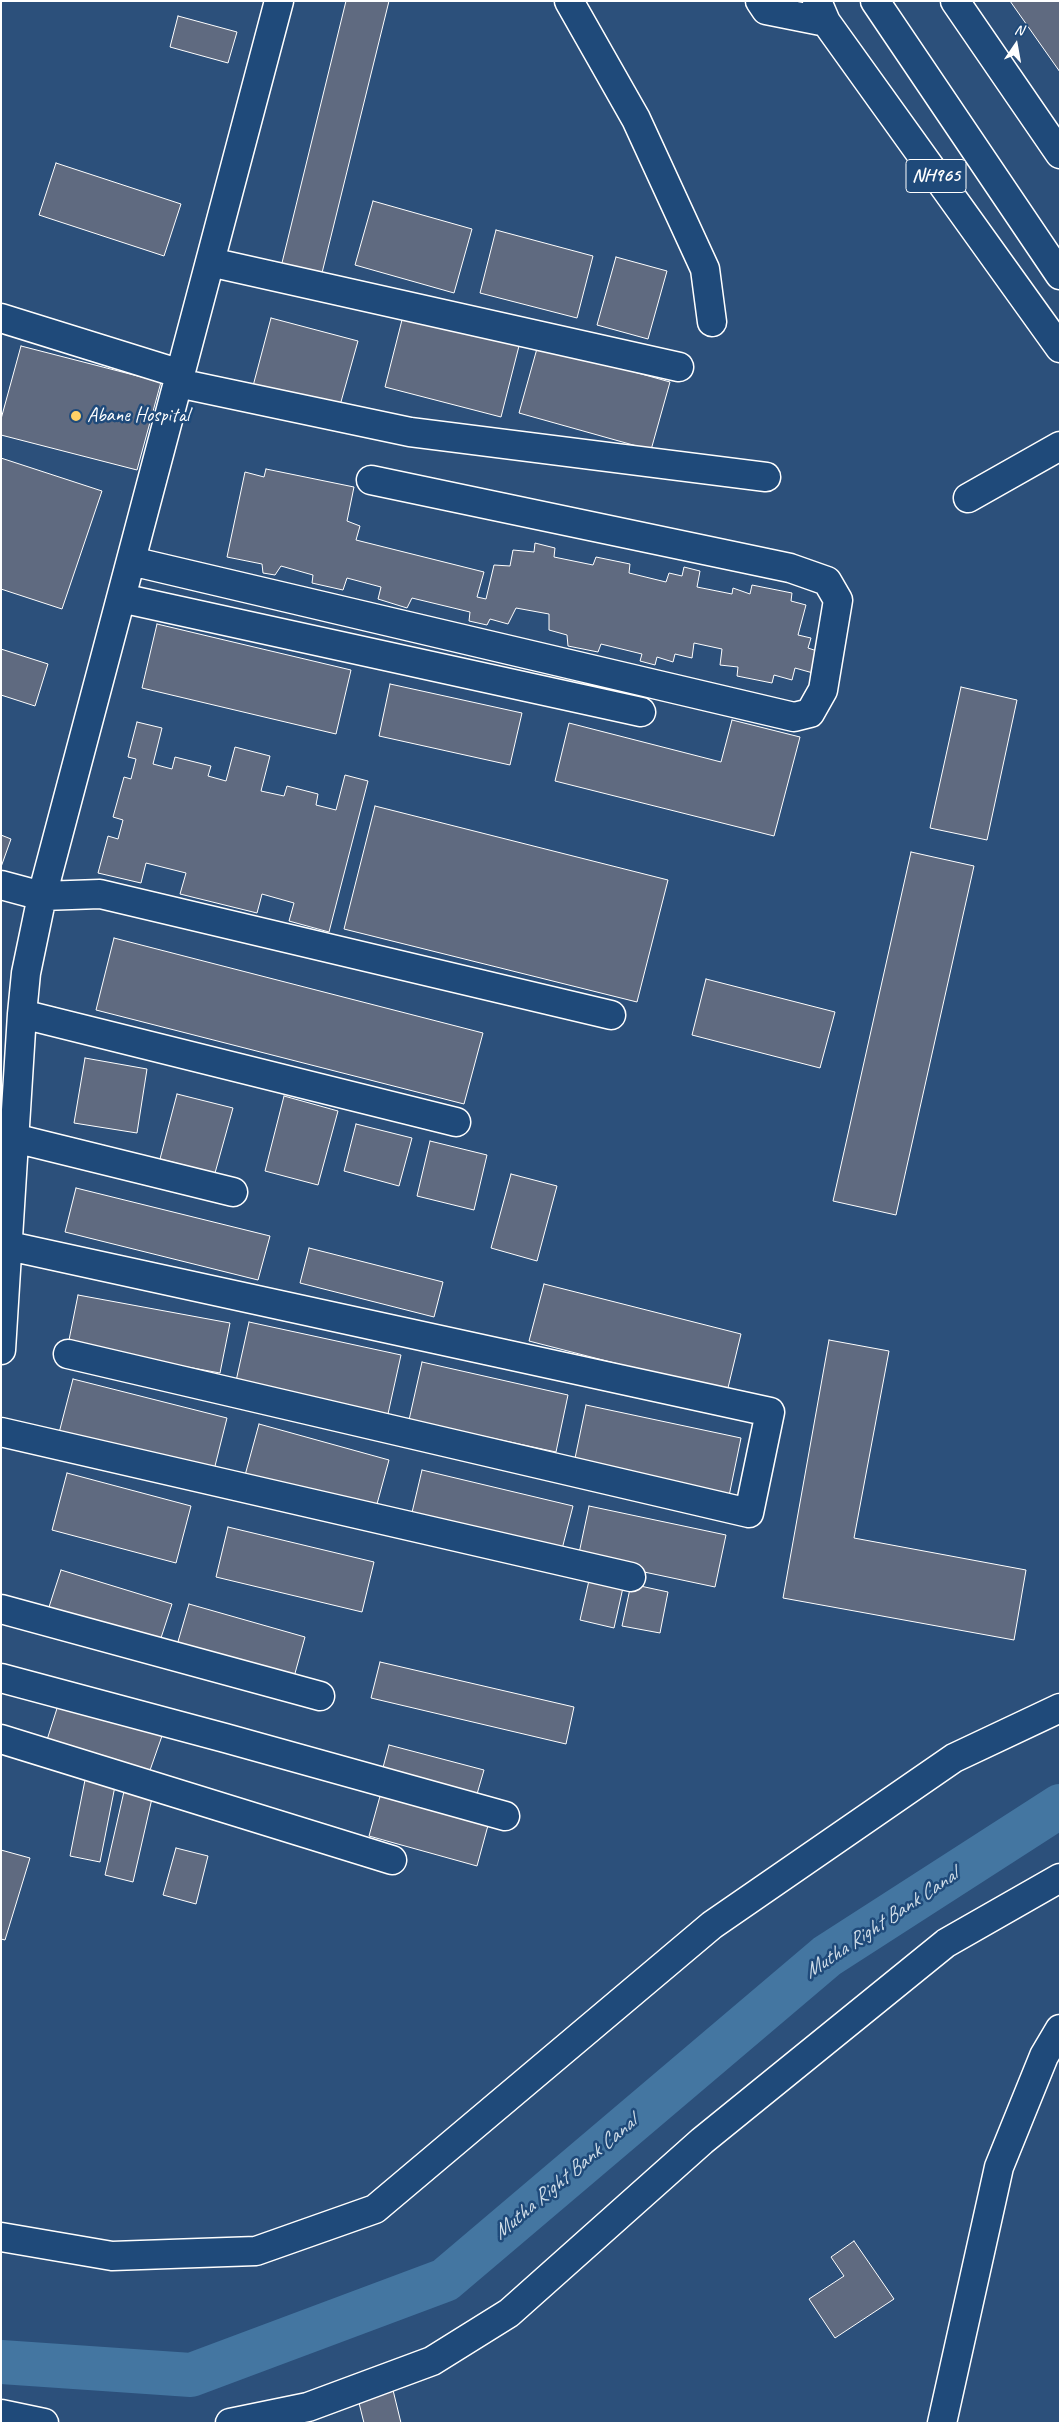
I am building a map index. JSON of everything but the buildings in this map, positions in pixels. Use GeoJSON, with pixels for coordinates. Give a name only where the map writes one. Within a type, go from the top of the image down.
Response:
{"type":"FeatureCollection","features":[{"type":"Feature","properties":{"kind":"main road"},"geometry":{"type":"LineString","coordinates":[[2,1342],[9,1246],[6,1189],[14,1138],[26,973],[42,896],[279,1]]}},
{"type":"Feature","properties":{"kind":"main road"},"geometry":{"type":"LineString","coordinates":[[570,1],[636,118],[705,269],[712,322]]}},
{"type":"Feature","properties":{"kind":"main road"},"geometry":{"type":"LineString","coordinates":[[760,1],[766,10],[821,12]]}},
{"type":"Feature","properties":{"kind":"main road","name":"NH965"},"geometry":{"type":"LineString","coordinates":[[875,1],[1060,275]]}},
{"type":"Feature","properties":{"kind":"main road"},"geometry":{"type":"LineString","coordinates":[[956,1],[1060,154]]}},
{"type":"Feature","properties":{"kind":"main road","name":"NH965"},"geometry":{"type":"LineString","coordinates":[[821,12],[1060,348]]}},
{"type":"Feature","properties":{"kind":"main road"},"geometry":{"type":"LineString","coordinates":[[210,262],[679,367]]}},
{"type":"Feature","properties":{"kind":"main road"},"geometry":{"type":"LineString","coordinates":[[1,318],[179,378],[410,432],[766,477]]}},
{"type":"Feature","properties":{"kind":"main road"},"geometry":{"type":"LineString","coordinates":[[968,498],[1060,446]]}},
{"type":"Feature","properties":{"kind":"main road"},"geometry":{"type":"LineString","coordinates":[[131,560],[794,717],[810,713],[823,690],[838,600],[827,581],[790,568],[371,480]]}},
{"type":"Feature","properties":{"kind":"main road"},"geometry":{"type":"LineString","coordinates":[[121,598],[641,712]]}},
{"type":"Feature","properties":{"kind":"main road"},"geometry":{"type":"LineString","coordinates":[[1,885],[42,896],[100,894],[610,1015]]}},
{"type":"Feature","properties":{"kind":"main road"},"geometry":{"type":"LineString","coordinates":[[22,1014],[456,1122]]}},
{"type":"Feature","properties":{"kind":"main road"},"geometry":{"type":"LineString","coordinates":[[14,1138],[233,1192]]}},
{"type":"Feature","properties":{"kind":"main road"},"geometry":{"type":"LineString","coordinates":[[9,1246],[770,1412],[749,1513],[68,1354]]}},
{"type":"Feature","properties":{"kind":"main road"},"geometry":{"type":"LineString","coordinates":[[1,1432],[631,1577]]}},
{"type":"Feature","properties":{"kind":"main road"},"geometry":{"type":"LineString","coordinates":[[1,1609],[320,1696]]}},
{"type":"Feature","properties":{"kind":"main road"},"geometry":{"type":"LineString","coordinates":[[1,1678],[505,1816]]}},
{"type":"Feature","properties":{"kind":"main road"},"geometry":{"type":"LineString","coordinates":[[1,2237],[112,2256],[256,2252],[375,2209],[712,1925],[954,1758],[1060,1708]]}},
{"type":"Feature","properties":{"kind":"main road"},"geometry":{"type":"LineString","coordinates":[[1,1739],[392,1860]]}},
{"type":"Feature","properties":{"kind":"main road"},"geometry":{"type":"LineString","coordinates":[[230,2423],[308,2407],[432,2361],[509,2313],[702,2141],[946,1943],[1060,1878]]}},
{"type":"Feature","properties":{"kind":"main road"},"geometry":{"type":"LineString","coordinates":[[942,2423],[999,2167],[1044,2056],[1060,2029]]}},
{"type":"Feature","properties":{"kind":"main road"},"geometry":{"type":"LineString","coordinates":[[1,2414],[44,2423]]}},
{"type":"Feature","properties":{"kind":"waterway","name":"Mutha Right Bank Canal"},"geometry":{"type":"LineString","coordinates":[[1,2362],[191,2375],[445,2280],[827,1956],[1060,1806]]}},
{"type":"Feature","properties":{"kind":"place","name":"Abane Hospital"},"geometry":{"type":"Point","coordinates":[76,416]}}]}
